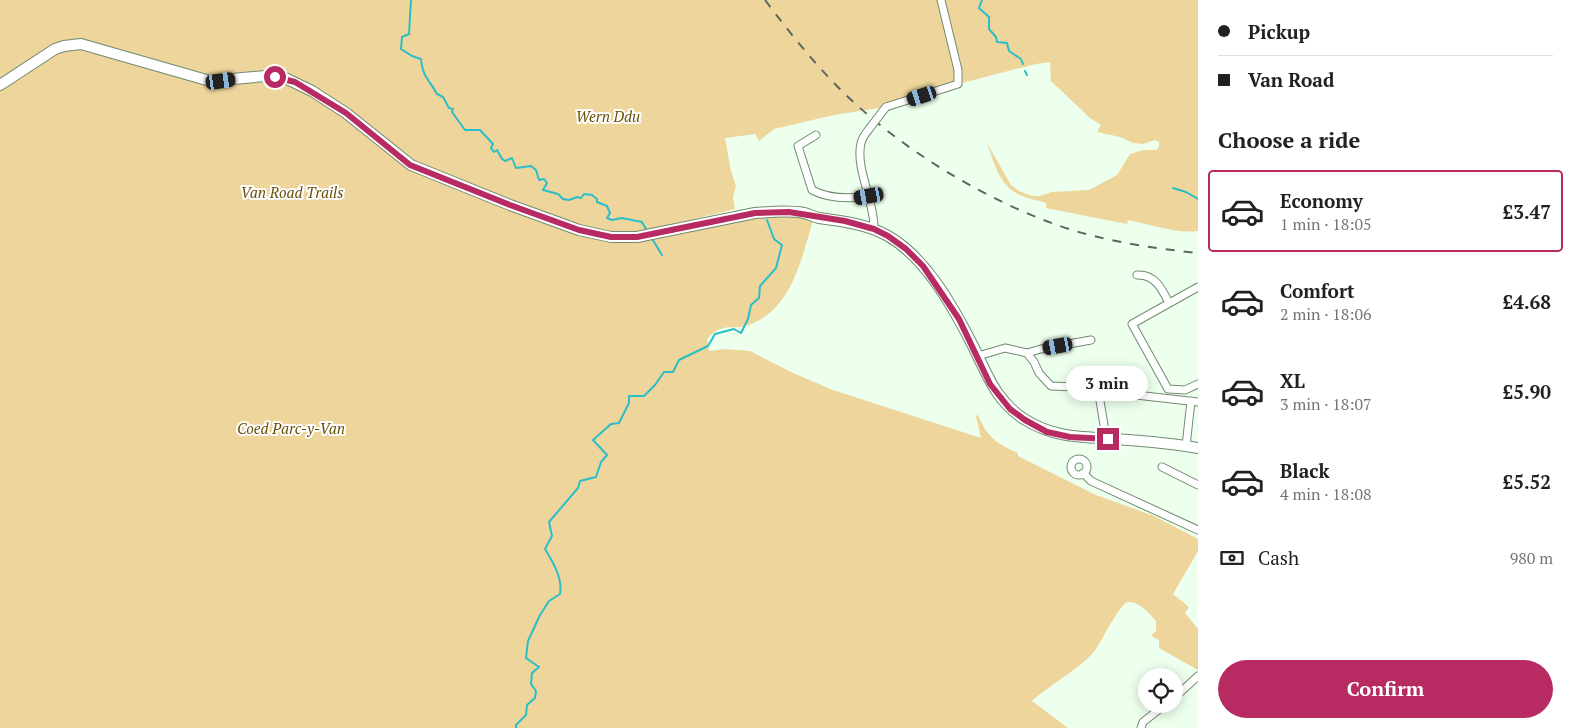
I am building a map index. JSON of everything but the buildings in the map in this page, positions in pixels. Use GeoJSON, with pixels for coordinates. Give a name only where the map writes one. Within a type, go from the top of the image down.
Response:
{"type":"FeatureCollection","features":[{"type":"Feature","properties":{"kind":"street"},"geometry":{"type":"LineString","coordinates":[[874,229],[874,210],[860,156],[861,142],[886,107],[958,84],[958,70],[941,0]]}},
{"type":"Feature","properties":{"kind":"street"},"geometry":{"type":"LineString","coordinates":[[0,85],[55,49],[72,45],[94,47],[210,81],[266,76],[285,78],[312,91],[346,113],[410,165],[579,230],[611,237],[637,237],[755,213],[789,212],[845,221],[874,229],[906,249],[923,266],[959,319],[990,384],[1010,409],[1025,420],[1047,432],[1070,437],[1147,442],[1198,448]]}},
{"type":"Feature","properties":{"kind":"street"},"geometry":{"type":"LineString","coordinates":[[816,135],[798,146],[812,190],[832,197],[854,198],[869,196]]}},
{"type":"Feature","properties":{"kind":"street"},"geometry":{"type":"LineString","coordinates":[[1137,275],[1151,276],[1157,282],[1169,303]]}},
{"type":"Feature","properties":{"kind":"street"},"geometry":{"type":"LineString","coordinates":[[1198,287],[1132,324],[1168,389],[1186,390],[1198,384]]}},
{"type":"Feature","properties":{"kind":"street"},"geometry":{"type":"LineString","coordinates":[[1027,354],[1042,349],[1092,340]]}},
{"type":"Feature","properties":{"kind":"street"},"geometry":{"type":"LineString","coordinates":[[978,356],[1005,348],[1027,354],[1034,362],[1039,373],[1051,386],[1076,387],[1114,380]]}},
{"type":"Feature","properties":{"kind":"street"},"geometry":{"type":"LineString","coordinates":[[1097,383],[1104,425]]}},
{"type":"Feature","properties":{"kind":"street"},"geometry":{"type":"LineString","coordinates":[[1136,395],[1194,402],[1186,446]]}},
{"type":"Feature","properties":{"kind":"street"},"geometry":{"type":"LineString","coordinates":[[1162,467],[1198,485]]}},
{"type":"Feature","properties":{"kind":"street"},"geometry":{"type":"LineString","coordinates":[[1083,473],[1091,481],[1198,530]]}},
{"type":"Feature","properties":{"kind":"street"},"geometry":{"type":"LineString","coordinates":[[1183,690],[1198,676]]}},
{"type":"Feature","properties":{"kind":"street"},"geometry":{"type":"LineString","coordinates":[[1141,728],[1143,722],[1154,713]]}},
{"type":"Feature","properties":{"kind":"green space"},"geometry":{"type":"Polygon","coordinates":[[[0,0],[1198,0],[1198,231],[1172,230],[1128,220],[1127,224],[1046,208],[1046,203],[1023,196],[1007,186],[998,173],[987,143],[1011,185],[1019,191],[1032,196],[1040,196],[1052,192],[1089,190],[1117,175],[1130,154],[1143,150],[1156,150],[1159,147],[1159,142],[1155,140],[1143,144],[1133,143],[1120,137],[1097,132],[1101,125],[1090,118],[1051,81],[1050,62],[958,84],[886,107],[834,115],[774,129],[759,141],[755,134],[725,138],[731,171],[736,186],[733,197],[735,209],[638,232],[755,213],[814,217],[794,280],[776,307],[764,317],[749,325],[723,328],[713,333],[707,339],[709,351],[724,349],[750,351],[793,373],[833,390],[981,438],[976,416],[978,415],[990,435],[1004,446],[1018,453],[1018,456],[1096,495],[1154,516],[1198,539],[1198,551],[1173,594],[1189,607],[1185,613],[1198,629],[1198,670],[1159,648],[1159,640],[1151,636],[1156,631],[1156,621],[1140,606],[1128,602],[1118,612],[1093,653],[1079,666],[1032,701],[1068,728],[0,728],[0,0]],[[273,69],[253,77],[270,85],[285,79],[273,69]]]}},
{"type":"Feature","properties":{"kind":"waterway"},"geometry":{"type":"LineString","coordinates":[[411,0],[409,34],[402,37],[401,49],[421,59],[427,78],[437,94],[443,97],[449,108],[453,109],[452,112],[465,130],[480,130],[493,144],[491,148],[494,152],[497,150],[505,161],[512,158],[516,168],[531,166],[536,170],[539,180],[544,179],[547,183],[543,190],[558,194],[563,199],[569,200],[577,197],[581,198],[584,194],[592,195],[597,199],[597,202],[607,206],[610,213],[607,218],[612,220],[622,218],[642,222],[647,231]]}},
{"type":"Feature","properties":{"kind":"waterway"},"geometry":{"type":"LineString","coordinates":[[982,0],[979,8],[989,17],[989,29],[996,37],[997,42],[1007,43],[1009,51],[1021,59],[1023,64]]}},
{"type":"Feature","properties":{"kind":"waterway"},"geometry":{"type":"LineString","coordinates":[[1025,71],[1027,75]]}},
{"type":"Feature","properties":{"kind":"waterway"},"geometry":{"type":"LineString","coordinates":[[1173,188],[1186,192],[1198,199]]}},
{"type":"Feature","properties":{"kind":"waterway"},"geometry":{"type":"LineString","coordinates":[[516,728],[516,725],[526,715],[527,705],[535,698],[536,691],[531,684],[532,673],[539,667],[526,658],[528,641],[540,615],[549,601],[560,594],[561,588],[559,577],[545,549],[552,536],[549,522],[578,488],[580,481],[596,477],[601,462],[607,455],[593,440],[611,424],[619,423],[629,403],[629,396],[644,396],[664,372],[673,372],[679,360],[708,346],[715,334],[734,329],[741,333],[748,319],[751,305],[759,298],[760,286],[776,268],[782,245],[774,239],[767,220]]}},
{"type":"Feature","properties":{"kind":"waterway"},"geometry":{"type":"LineString","coordinates":[[651,237],[662,255]]}},
{"type":"Feature","properties":{"kind":"railway"},"geometry":{"type":"LineString","coordinates":[[765,0],[824,73],[868,115],[892,135],[972,187],[1029,214],[1074,231],[1127,243],[1198,253]]}},
{"type":"Feature","properties":{"kind":"route"},"geometry":{"type":"LineString","coordinates":[[275,77],[295,82],[346,113],[410,165],[559,224],[579,230],[611,237],[637,237],[755,213],[770,212],[805,213],[814,217],[845,221],[874,229],[906,249],[923,266],[959,319],[990,384],[1010,409],[1047,432],[1070,437],[1108,439]]}},
{"type":"Feature","properties":{"kind":"park label","name":"Wern Ddu"},"geometry":{"type":"Point","coordinates":[608,117]}},
{"type":"Feature","properties":{"kind":"park label","name":"Van Road Trails"},"geometry":{"type":"Point","coordinates":[292,193]}},
{"type":"Feature","properties":{"kind":"park label","name":"Coed Parc-y-Van"},"geometry":{"type":"Point","coordinates":[291,429]}}]}
